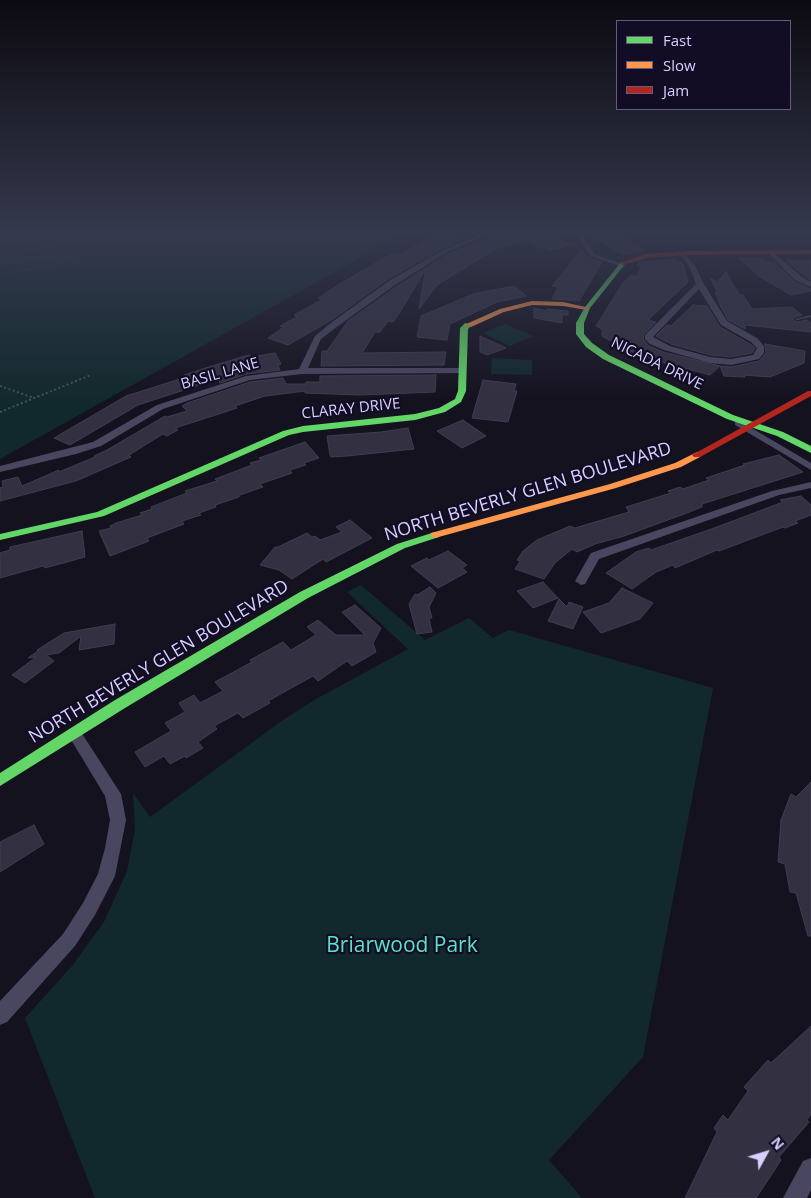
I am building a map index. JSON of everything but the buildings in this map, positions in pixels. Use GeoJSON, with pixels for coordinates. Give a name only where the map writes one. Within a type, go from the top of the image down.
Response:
{"type":"FeatureCollection","features":[{"type":"Feature","properties":{"kind":"street"},"geometry":{"type":"LineString","coordinates":[[302,371],[318,338],[381,291]]}},
{"type":"Feature","properties":{"kind":"street","name":"NICADA DRIVE"},"geometry":{"type":"LineString","coordinates":[[600,291],[580,323],[580,334],[588,345],[606,357],[749,426],[811,450]]}},
{"type":"Feature","properties":{"kind":"street"},"geometry":{"type":"LineString","coordinates":[[693,291],[648,337],[653,342],[667,348],[710,360],[731,362],[756,357],[760,353],[761,348],[754,340],[724,323],[704,291]]}},
{"type":"Feature","properties":{"kind":"street","name":"CLARAY DRIVE"},"geometry":{"type":"LineString","coordinates":[[0,537],[109,510],[286,433],[310,428],[432,414],[451,406],[458,400],[462,391],[464,328],[470,323],[502,310],[532,303],[563,304],[588,308]]}},
{"type":"Feature","properties":{"kind":"street","name":"BASIL LANE"},"geometry":{"type":"LineString","coordinates":[[0,469],[72,452],[97,444],[145,414],[178,400],[249,378],[302,371],[462,371]]}},
{"type":"Feature","properties":{"kind":"street","name":"NORTH BEVERLY GLEN BOULEVARD"},"geometry":{"type":"LineString","coordinates":[[0,780],[120,704],[304,595],[401,546],[489,519],[613,486],[678,465],[811,393]]}},
{"type":"Feature","properties":{"kind":"street","name":"NICADA DRIVE"},"geometry":{"type":"LineString","coordinates":[[749,426],[811,467]]}},
{"type":"Feature","properties":{"kind":"street"},"geometry":{"type":"LineString","coordinates":[[581,581],[595,556],[776,493],[811,485]]}},
{"type":"Feature","properties":{"kind":"street"},"geometry":{"type":"LineString","coordinates":[[0,1015],[69,940],[89,909],[106,876],[118,820],[113,794],[74,733]]}},
{"type":"Feature","properties":{"kind":"street"},"geometry":{"type":"LineString","coordinates":[[794,1198],[811,1169]]}},
{"type":"Feature","properties":{"kind":"lane"},"geometry":{"type":"LineString","coordinates":[[797,319],[811,316]]}},
{"type":"Feature","properties":{"kind":"path"},"geometry":{"type":"LineString","coordinates":[[0,412],[90,376]]}},
{"type":"Feature","properties":{"kind":"path"},"geometry":{"type":"LineString","coordinates":[[0,386],[35,399]]}},
{"type":"Feature","properties":{"kind":"green space"},"geometry":{"type":"Polygon","coordinates":[[[0,291],[301,291],[0,459],[0,291]]]}},
{"type":"Feature","properties":{"kind":"green space"},"geometry":{"type":"Polygon","coordinates":[[[505,324],[533,336],[510,346],[483,333],[505,324]]]}},
{"type":"Feature","properties":{"kind":"green space"},"geometry":{"type":"Polygon","coordinates":[[[492,358],[532,360],[532,375],[491,374],[492,358]]]}},
{"type":"Feature","properties":{"kind":"green space","name":"Briarwood Park"},"geometry":{"type":"Polygon","coordinates":[[[361,585],[425,640],[469,618],[493,638],[509,630],[713,688],[643,1057],[549,1160],[582,1198],[95,1198],[25,1018],[72,966],[104,922],[127,871],[135,830],[133,793],[150,817],[283,720],[316,699],[408,649],[347,592],[361,585]]]}},
{"type":"Feature","properties":{"kind":"traffic: fast"},"geometry":{"type":"LineString","coordinates":[[601,291],[587,308],[580,323],[580,334],[589,345],[606,357],[730,417],[780,434],[811,450]]}},
{"type":"Feature","properties":{"kind":"traffic: fast"},"geometry":{"type":"LineString","coordinates":[[0,537],[100,514],[286,433],[303,429],[415,417],[442,410],[458,400],[462,391],[464,328],[468,325]]}},
{"type":"Feature","properties":{"kind":"traffic: fast"},"geometry":{"type":"LineString","coordinates":[[0,780],[120,704],[304,595],[401,546],[435,535]]}},
{"type":"Feature","properties":{"kind":"traffic: slow"},"geometry":{"type":"LineString","coordinates":[[468,325],[502,310],[532,303],[563,304],[587,308]]}},
{"type":"Feature","properties":{"kind":"traffic: slow"},"geometry":{"type":"LineString","coordinates":[[435,535],[613,486],[678,465],[697,455]]}},
{"type":"Feature","properties":{"kind":"traffic: jam"},"geometry":{"type":"LineString","coordinates":[[697,455],[811,393]]}}]}
